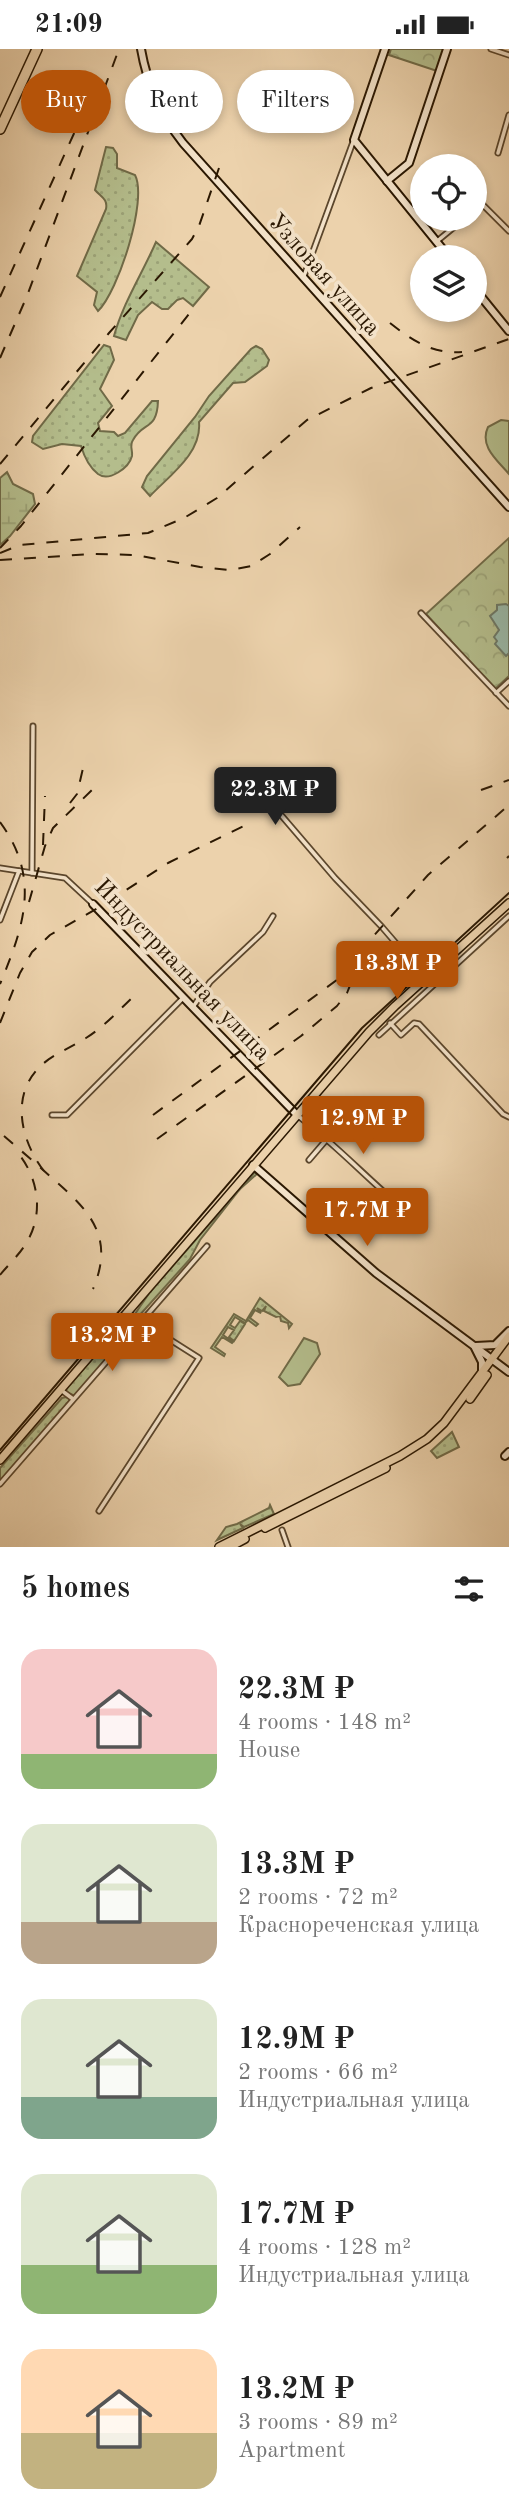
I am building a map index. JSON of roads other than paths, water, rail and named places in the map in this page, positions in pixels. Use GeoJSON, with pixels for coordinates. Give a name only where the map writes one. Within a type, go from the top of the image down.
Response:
{"type":"FeatureCollection","features":[{"type":"Feature","properties":{"kind":"highway"},"geometry":{"type":"LineString","coordinates":[[0,119],[34,49]]}},
{"type":"Feature","properties":{"kind":"highway"},"geometry":{"type":"LineString","coordinates":[[0,129],[34,49]]}},
{"type":"Feature","properties":{"kind":"main road"},"geometry":{"type":"LineString","coordinates":[[0,1460],[384,1016],[509,902]]}},
{"type":"Feature","properties":{"kind":"main road"},"geometry":{"type":"LineString","coordinates":[[230,1547],[405,1458],[430,1441],[458,1414],[494,1361],[509,1333]]}},
{"type":"Feature","properties":{"kind":"main road"},"geometry":{"type":"LineString","coordinates":[[219,1547],[417,1446],[444,1423],[509,1344]]}},
{"type":"Feature","properties":{"kind":"street","name":"Узловая улица"},"geometry":{"type":"LineString","coordinates":[[141,49],[151,88],[166,121],[509,507]]}},
{"type":"Feature","properties":{"kind":"street"},"geometry":{"type":"LineString","coordinates":[[303,278],[384,49]]}},
{"type":"Feature","properties":{"kind":"street"},"geometry":{"type":"LineString","coordinates":[[387,181],[409,163],[447,49]]}},
{"type":"Feature","properties":{"kind":"street"},"geometry":{"type":"LineString","coordinates":[[492,49],[509,55]]}},
{"type":"Feature","properties":{"kind":"street"},"geometry":{"type":"LineString","coordinates":[[498,153],[509,115]]}},
{"type":"Feature","properties":{"kind":"street"},"geometry":{"type":"LineString","coordinates":[[354,140],[439,245]]}},
{"type":"Feature","properties":{"kind":"street"},"geometry":{"type":"LineString","coordinates":[[487,209],[509,231]]}},
{"type":"Feature","properties":{"kind":"street"},"geometry":{"type":"LineString","coordinates":[[436,242],[449,231]]}},
{"type":"Feature","properties":{"kind":"street"},"geometry":{"type":"LineString","coordinates":[[487,304],[509,331]]}},
{"type":"Feature","properties":{"kind":"street"},"geometry":{"type":"LineString","coordinates":[[421,613],[509,706]]}},
{"type":"Feature","properties":{"kind":"street"},"geometry":{"type":"LineString","coordinates":[[496,693],[509,681]]}},
{"type":"Feature","properties":{"kind":"street"},"geometry":{"type":"LineString","coordinates":[[32,873],[33,726]]}},
{"type":"Feature","properties":{"kind":"street"},"geometry":{"type":"LineString","coordinates":[[245,773],[432,985]]}},
{"type":"Feature","properties":{"kind":"street","name":"Индустриальная улица"},"geometry":{"type":"LineString","coordinates":[[0,868],[65,878],[297,1115],[413,1217]]}},
{"type":"Feature","properties":{"kind":"street"},"geometry":{"type":"LineString","coordinates":[[0,920],[19,871]]}},
{"type":"Feature","properties":{"kind":"street"},"geometry":{"type":"LineString","coordinates":[[193,1007],[210,982],[263,932],[273,916]]}},
{"type":"Feature","properties":{"kind":"street"},"geometry":{"type":"LineString","coordinates":[[379,1035],[509,916]]}},
{"type":"Feature","properties":{"kind":"street"},"geometry":{"type":"LineString","coordinates":[[51,1115],[67,1115],[183,998]]}},
{"type":"Feature","properties":{"kind":"street"},"geometry":{"type":"LineString","coordinates":[[390,1023],[401,1035],[414,1023],[419,1024],[503,1114],[509,1117]]}},
{"type":"Feature","properties":{"kind":"street"},"geometry":{"type":"LineString","coordinates":[[309,1160],[327,1139]]}},
{"type":"Feature","properties":{"kind":"street"},"geometry":{"type":"LineString","coordinates":[[253,1165],[376,1273],[509,1372]]}},
{"type":"Feature","properties":{"kind":"street"},"geometry":{"type":"LineString","coordinates":[[0,1484],[206,1246]]}},
{"type":"Feature","properties":{"kind":"street"},"geometry":{"type":"LineString","coordinates":[[99,1511],[199,1358],[128,1313]]}},
{"type":"Feature","properties":{"kind":"street"},"geometry":{"type":"LineString","coordinates":[[474,1346],[492,1347],[509,1333]]}},
{"type":"Feature","properties":{"kind":"street"},"geometry":{"type":"LineString","coordinates":[[474,1346],[483,1367],[476,1383]]}},
{"type":"Feature","properties":{"kind":"street"},"geometry":{"type":"LineString","coordinates":[[99,1347],[112,1355]]}},
{"type":"Feature","properties":{"kind":"street"},"geometry":{"type":"LineString","coordinates":[[61,1390],[73,1399]]}},
{"type":"Feature","properties":{"kind":"street"},"geometry":{"type":"LineString","coordinates":[[288,1547],[282,1526],[291,1516]]}},
{"type":"Feature","properties":{"kind":"street"},"geometry":{"type":"LineString","coordinates":[[266,1527],[282,1531]]}},
{"type":"Feature","properties":{"kind":"tram line"},"geometry":{"type":"LineString","coordinates":[[0,1450],[362,1028],[509,893]]}},
{"type":"Feature","properties":{"kind":"railway"},"geometry":{"type":"LineString","coordinates":[[0,358],[27,296],[119,49]]}},
{"type":"Feature","properties":{"kind":"railway"},"geometry":{"type":"LineString","coordinates":[[0,297],[74,133]]}},
{"type":"Feature","properties":{"kind":"railway"},"geometry":{"type":"LineString","coordinates":[[0,464],[109,333],[192,239],[219,168]]}},
{"type":"Feature","properties":{"kind":"railway"},"geometry":{"type":"LineString","coordinates":[[0,548],[21,526],[193,309]]}},
{"type":"Feature","properties":{"kind":"railway"},"geometry":{"type":"LineString","coordinates":[[390,323],[423,345],[441,351],[462,352]]}},
{"type":"Feature","properties":{"kind":"railway"},"geometry":{"type":"LineString","coordinates":[[0,553],[20,545],[148,533],[184,518],[217,498],[307,420],[371,388],[509,339]]}},
{"type":"Feature","properties":{"kind":"railway"},"geometry":{"type":"LineString","coordinates":[[0,560],[93,554],[136,555],[230,570],[251,566],[270,554],[300,527]]}},
{"type":"Feature","properties":{"kind":"railway"},"geometry":{"type":"LineString","coordinates":[[70,803],[77,794],[84,764]]}},
{"type":"Feature","properties":{"kind":"railway"},"geometry":{"type":"LineString","coordinates":[[481,790],[509,780]]}},
{"type":"Feature","properties":{"kind":"railway"},"geometry":{"type":"LineString","coordinates":[[29,902],[53,828],[95,787]]}},
{"type":"Feature","properties":{"kind":"railway"},"geometry":{"type":"LineString","coordinates":[[43,845],[45,796]]}},
{"type":"Feature","properties":{"kind":"railway"},"geometry":{"type":"LineString","coordinates":[[153,1115],[345,974],[369,941],[428,875],[509,805]]}},
{"type":"Feature","properties":{"kind":"railway"},"geometry":{"type":"LineString","coordinates":[[0,822],[21,863],[24,883],[21,922],[0,984]]}},
{"type":"Feature","properties":{"kind":"railway"},"geometry":{"type":"LineString","coordinates":[[0,1023],[20,973],[32,952],[50,935],[168,863],[252,822]]}},
{"type":"Feature","properties":{"kind":"railway"},"geometry":{"type":"LineString","coordinates":[[157,1139],[301,1036],[337,1006],[347,993],[359,963]]}},
{"type":"Feature","properties":{"kind":"railway"},"geometry":{"type":"LineString","coordinates":[[44,1171],[24,1131],[22,1102],[26,1088],[44,1063],[93,1034],[135,995]]}},
{"type":"Feature","properties":{"kind":"railway"},"geometry":{"type":"LineString","coordinates":[[4,1136],[88,1214],[100,1240],[101,1254],[93,1289]]}},
{"type":"Feature","properties":{"kind":"railway"},"geometry":{"type":"LineString","coordinates":[[0,1275],[25,1245],[35,1224],[35,1189],[21,1157]]}}]}
